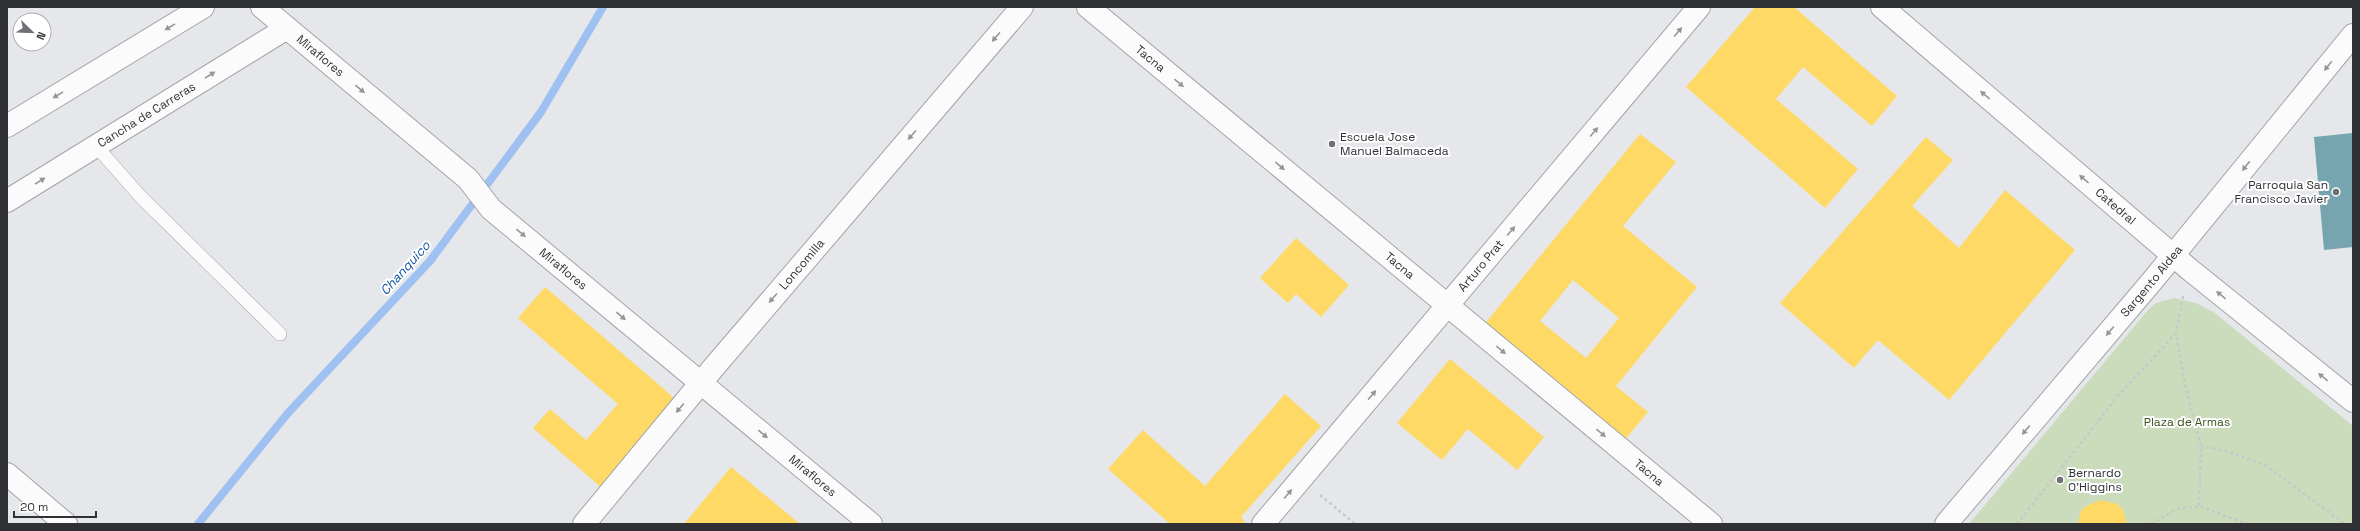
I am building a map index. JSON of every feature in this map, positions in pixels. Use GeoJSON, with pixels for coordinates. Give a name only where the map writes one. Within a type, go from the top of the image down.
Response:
{"type":"FeatureCollection","features":[{"type":"Feature","properties":{"kind":"street"},"geometry":{"type":"LineString","coordinates":[[7,126],[203,7]]}},
{"type":"Feature","properties":{"kind":"street","name":"Miraflores"},"geometry":{"type":"LineString","coordinates":[[262,7],[468,179],[491,209],[871,524]]}},
{"type":"Feature","properties":{"kind":"street","name":"Loncomilla"},"geometry":{"type":"LineString","coordinates":[[584,524],[701,383],[1022,7]]}},
{"type":"Feature","properties":{"kind":"street","name":"Tacna"},"geometry":{"type":"LineString","coordinates":[[1088,7],[1711,524]]}},
{"type":"Feature","properties":{"kind":"street","name":"Arturo Prat"},"geometry":{"type":"LineString","coordinates":[[1263,524],[1699,7]]}},
{"type":"Feature","properties":{"kind":"street","name":"Catedral"},"geometry":{"type":"LineString","coordinates":[[1882,7],[2189,269],[2353,401]]}},
{"type":"Feature","properties":{"kind":"street","name":"Cancha de Carreras"},"geometry":{"type":"LineString","coordinates":[[7,201],[287,28]]}},
{"type":"Feature","properties":{"kind":"street","name":"Sargento Aldea"},"geometry":{"type":"LineString","coordinates":[[1946,524],[2173,254],[2353,35]]}},
{"type":"Feature","properties":{"kind":"street"},"geometry":{"type":"LineString","coordinates":[[7,474],[66,524]]}},
{"type":"Feature","properties":{"kind":"lane"},"geometry":{"type":"LineString","coordinates":[[96,146],[140,196],[280,334]]}},
{"type":"Feature","properties":{"kind":"path"},"geometry":{"type":"LineString","coordinates":[[2189,269],[2176,333],[2186,389],[2201,446],[2199,506]]}},
{"type":"Feature","properties":{"kind":"path"},"geometry":{"type":"LineString","coordinates":[[2017,524],[2118,396],[2176,333]]}},
{"type":"Feature","properties":{"kind":"path"},"geometry":{"type":"LineString","coordinates":[[2201,446],[2228,452],[2265,465],[2345,524]]}},
{"type":"Feature","properties":{"kind":"path"},"geometry":{"type":"LineString","coordinates":[[1300,479],[1355,524]]}},
{"type":"Feature","properties":{"kind":"path"},"geometry":{"type":"LineString","coordinates":[[2151,524],[2177,509],[2199,506],[2247,524]]}},
{"type":"Feature","properties":{"kind":"green space","name":"Plaza de Armas"},"geometry":{"type":"Polygon","coordinates":[[[2174,298],[2196,303],[2215,313],[2353,426],[2353,524],[1969,524],[2148,310],[2156,303],[2174,298]]]}},
{"type":"Feature","properties":{"kind":"building: Viviendas"},"geometry":{"type":"Polygon","coordinates":[[[1755,7],[1794,7],[1897,96],[1872,126],[1803,67],[1776,99],[1858,169],[1825,208],[1686,87],[1755,7]]]}},
{"type":"Feature","properties":{"kind":"building: Viviendas"},"geometry":{"type":"Polygon","coordinates":[[[1640,134],[1676,162],[1623,226],[1697,287],[1616,386],[1648,412],[1624,441],[1483,326],[1640,134]],[[1573,280],[1540,321],[1586,358],[1619,318],[1573,280]]]}},
{"type":"Feature","properties":{"kind":"building: Viviendas"},"geometry":{"type":"Polygon","coordinates":[[[1926,137],[1953,160],[1912,206],[1959,248],[2005,190],[2075,250],[1949,400],[1878,340],[1854,368],[1780,303],[1926,137]]]}},
{"type":"Feature","properties":{"kind":"building: Viviendas"},"geometry":{"type":"Polygon","coordinates":[[[1296,238],[1349,285],[1321,317],[1296,294],[1288,303],[1260,278],[1296,238]]]}},
{"type":"Feature","properties":{"kind":"building: Viviendas"},"geometry":{"type":"Polygon","coordinates":[[[545,287],[679,402],[603,489],[533,428],[550,409],[586,440],[618,404],[518,318],[545,287]]]}},
{"type":"Feature","properties":{"kind":"building: Viviendas"},"geometry":{"type":"Polygon","coordinates":[[[1450,359],[1544,437],[1517,470],[1468,429],[1442,460],[1397,423],[1450,359]]]}},
{"type":"Feature","properties":{"kind":"building: Viviendas"},"geometry":{"type":"Polygon","coordinates":[[[1285,394],[1321,426],[1241,517],[1245,521],[1243,524],[1170,524],[1108,469],[1143,430],[1205,486],[1285,394]]]}},
{"type":"Feature","properties":{"kind":"building: Viviendas"},"geometry":{"type":"Polygon","coordinates":[[[731,467],[800,524],[684,524],[731,467]]]}},
{"type":"Feature","properties":{"kind":"building: Viviendas"},"geometry":{"type":"Polygon","coordinates":[[[2101,500],[2117,504],[2123,510],[2127,524],[2078,524],[2081,511],[2086,506],[2101,500]]]}},
{"type":"Feature","properties":{"kind":"building: Público","name":"Parroquia San Francisco Javier"},"geometry":{"type":"Polygon","coordinates":[[[2353,133],[2353,247],[2324,250],[2314,137],[2353,133]]]}},
{"type":"Feature","properties":{"kind":"waterway","name":"Chanquico"},"geometry":{"type":"LineString","coordinates":[[198,524],[288,413],[430,261],[541,112],[603,7]]}},
{"type":"Feature","properties":{"kind":"place","name":"Escuela Jose Manuel Balmaceda"},"geometry":{"type":"Point","coordinates":[1332,144]}},
{"type":"Feature","properties":{"kind":"place","name":"Parroquia San Francisco Javier"},"geometry":{"type":"Point","coordinates":[2336,192]}},
{"type":"Feature","properties":{"kind":"place","name":"Bernardo O'Higgins"},"geometry":{"type":"Point","coordinates":[2060,480]}}]}
